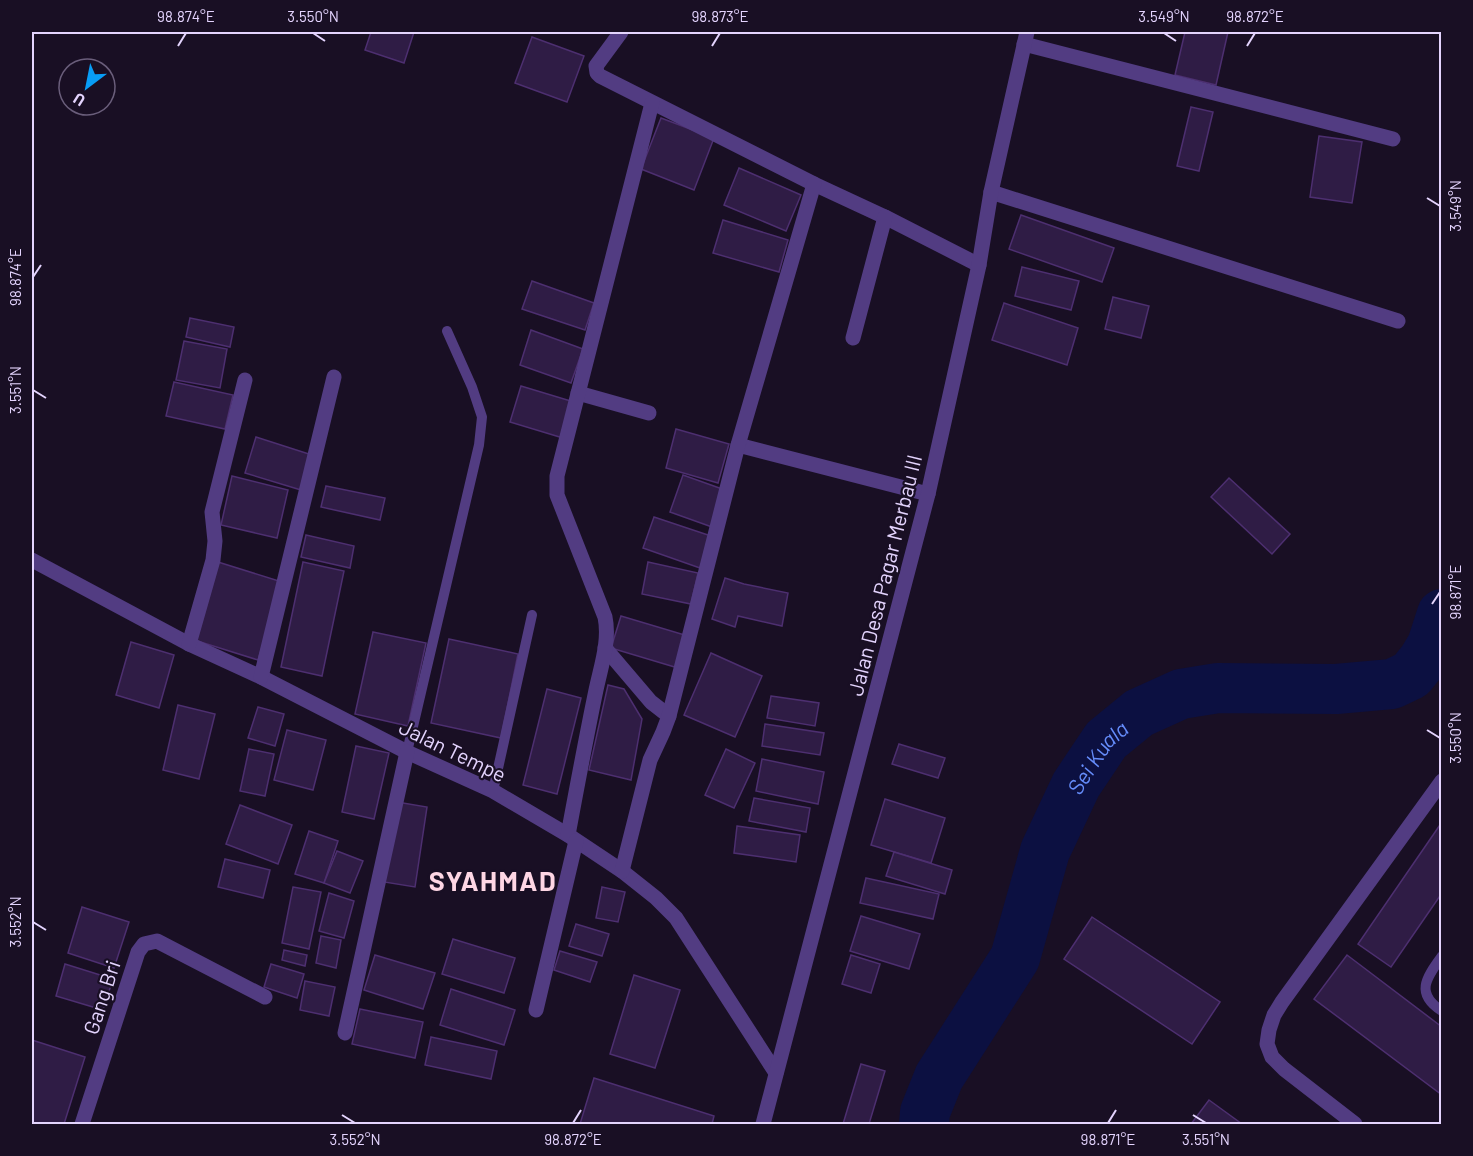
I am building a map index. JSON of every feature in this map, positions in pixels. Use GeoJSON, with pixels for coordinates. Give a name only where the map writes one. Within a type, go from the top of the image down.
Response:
{"type":"FeatureCollection","features":[{"type":"Feature","properties":{"kind":"street"},"geometry":{"type":"LineString","coordinates":[[621,32],[596,66],[597,73],[607,80],[979,265]]}},
{"type":"Feature","properties":{"kind":"street"},"geometry":{"type":"LineString","coordinates":[[1025,38],[1393,139]]}},
{"type":"Feature","properties":{"kind":"street","name":"Jalan Desa Pagar Merbau III"},"geometry":{"type":"LineString","coordinates":[[763,1125],[928,494],[979,265],[1025,38]]}},
{"type":"Feature","properties":{"kind":"street"},"geometry":{"type":"LineString","coordinates":[[536,1010],[572,838],[607,628],[605,617],[557,495],[557,476],[652,103]]}},
{"type":"Feature","properties":{"kind":"street"},"geometry":{"type":"LineString","coordinates":[[622,871],[650,760],[669,716],[738,445],[814,184]]}},
{"type":"Feature","properties":{"kind":"street"},"geometry":{"type":"LineString","coordinates":[[992,192],[1398,321]]}},
{"type":"Feature","properties":{"kind":"street"},"geometry":{"type":"LineString","coordinates":[[853,338],[885,217]]}},
{"type":"Feature","properties":{"kind":"street"},"geometry":{"type":"LineString","coordinates":[[261,677],[334,377]]}},
{"type":"Feature","properties":{"kind":"street"},"geometry":{"type":"LineString","coordinates":[[189,644],[213,560],[215,541],[212,512],[245,380]]}},
{"type":"Feature","properties":{"kind":"street"},"geometry":{"type":"LineString","coordinates":[[578,393],[649,413]]}},
{"type":"Feature","properties":{"kind":"street"},"geometry":{"type":"LineString","coordinates":[[738,445],[928,494]]}},
{"type":"Feature","properties":{"kind":"street","name":"Jalan Tempe"},"geometry":{"type":"LineString","coordinates":[[32,560],[189,644],[261,677],[407,752],[493,791],[622,871],[656,898],[676,918],[777,1067]]}},
{"type":"Feature","properties":{"kind":"street"},"geometry":{"type":"LineString","coordinates":[[605,649],[651,702],[669,716]]}},
{"type":"Feature","properties":{"kind":"street"},"geometry":{"type":"LineString","coordinates":[[345,1033],[407,752]]}},
{"type":"Feature","properties":{"kind":"street"},"geometry":{"type":"LineString","coordinates":[[1355,1125],[1272,1057],[1267,1044],[1269,1030],[1282,1002],[1442,781]]}},
{"type":"Feature","properties":{"kind":"street","name":"Gang Bri"},"geometry":{"type":"LineString","coordinates":[[82,1125],[138,952],[144,944],[157,941],[265,997]]}},
{"type":"Feature","properties":{"kind":"lane"},"geometry":{"type":"LineString","coordinates":[[407,752],[479,445],[482,417],[472,387],[447,331]]}},
{"type":"Feature","properties":{"kind":"lane"},"geometry":{"type":"LineString","coordinates":[[493,791],[532,615]]}},
{"type":"Feature","properties":{"kind":"lane"},"geometry":{"type":"LineString","coordinates":[[1442,956],[1429,973],[1425,993],[1429,1000],[1442,1011]]}},
{"type":"Feature","properties":{"kind":"building"},"geometry":{"type":"Polygon","coordinates":[[[371,32],[414,32],[404,63],[365,50],[371,32]]]}},
{"type":"Feature","properties":{"kind":"building"},"geometry":{"type":"Polygon","coordinates":[[[1185,32],[1228,32],[1216,85],[1175,75],[1185,32]]]}},
{"type":"Feature","properties":{"kind":"building"},"geometry":{"type":"Polygon","coordinates":[[[532,37],[584,56],[567,102],[515,83],[532,37]]]}},
{"type":"Feature","properties":{"kind":"building"},"geometry":{"type":"Polygon","coordinates":[[[1191,107],[1213,112],[1199,171],[1177,166],[1191,107]]]}},
{"type":"Feature","properties":{"kind":"building"},"geometry":{"type":"Polygon","coordinates":[[[661,118],[714,138],[694,190],[641,169],[661,118]]]}},
{"type":"Feature","properties":{"kind":"building"},"geometry":{"type":"Polygon","coordinates":[[[1319,136],[1362,142],[1352,203],[1310,197],[1319,136]]]}},
{"type":"Feature","properties":{"kind":"building"},"geometry":{"type":"Polygon","coordinates":[[[739,168],[801,195],[786,231],[724,205],[739,168]]]}},
{"type":"Feature","properties":{"kind":"building"},"geometry":{"type":"Polygon","coordinates":[[[1021,215],[1114,248],[1102,282],[1009,249],[1021,215]]]}},
{"type":"Feature","properties":{"kind":"building"},"geometry":{"type":"Polygon","coordinates":[[[723,220],[788,240],[779,272],[713,253],[723,220]]]}},
{"type":"Feature","properties":{"kind":"building"},"geometry":{"type":"Polygon","coordinates":[[[1022,267],[1079,281],[1071,310],[1015,296],[1022,267]]]}},
{"type":"Feature","properties":{"kind":"building"},"geometry":{"type":"Polygon","coordinates":[[[532,281],[594,303],[585,330],[522,309],[532,281]]]}},
{"type":"Feature","properties":{"kind":"building"},"geometry":{"type":"Polygon","coordinates":[[[1113,297],[1149,306],[1141,338],[1105,329],[1113,297]]]}},
{"type":"Feature","properties":{"kind":"building"},"geometry":{"type":"Polygon","coordinates":[[[1004,303],[1078,328],[1067,365],[992,340],[1004,303]]]}},
{"type":"Feature","properties":{"kind":"building"},"geometry":{"type":"Polygon","coordinates":[[[190,318],[234,327],[230,347],[186,337],[190,318]]]}},
{"type":"Feature","properties":{"kind":"building"},"geometry":{"type":"Polygon","coordinates":[[[531,330],[583,349],[571,383],[520,365],[531,330]]]}},
{"type":"Feature","properties":{"kind":"building"},"geometry":{"type":"Polygon","coordinates":[[[184,341],[227,349],[220,388],[176,380],[184,341]]]}},
{"type":"Feature","properties":{"kind":"building"},"geometry":{"type":"Polygon","coordinates":[[[174,382],[233,395],[225,429],[166,416],[174,382]]]}},
{"type":"Feature","properties":{"kind":"building"},"geometry":{"type":"Polygon","coordinates":[[[521,386],[574,402],[563,438],[510,422],[521,386]]]}},
{"type":"Feature","properties":{"kind":"building"},"geometry":{"type":"Polygon","coordinates":[[[676,429],[729,444],[718,483],[666,468],[676,429]]]}},
{"type":"Feature","properties":{"kind":"building"},"geometry":{"type":"Polygon","coordinates":[[[256,437],[312,455],[301,490],[245,473],[256,437]]]}},
{"type":"Feature","properties":{"kind":"building"},"geometry":{"type":"Polygon","coordinates":[[[683,475],[725,490],[712,527],[670,512],[683,475]]]}},
{"type":"Feature","properties":{"kind":"building"},"geometry":{"type":"Polygon","coordinates":[[[232,476],[288,490],[277,538],[221,525],[232,476]]]}},
{"type":"Feature","properties":{"kind":"building"},"geometry":{"type":"Polygon","coordinates":[[[1229,478],[1290,534],[1272,554],[1211,497],[1229,478]]]}},
{"type":"Feature","properties":{"kind":"building"},"geometry":{"type":"Polygon","coordinates":[[[326,486],[385,498],[380,520],[321,507],[326,486]]]}},
{"type":"Feature","properties":{"kind":"building"},"geometry":{"type":"Polygon","coordinates":[[[654,517],[711,536],[700,568],[643,548],[654,517]]]}},
{"type":"Feature","properties":{"kind":"building"},"geometry":{"type":"Polygon","coordinates":[[[306,535],[354,546],[350,568],[301,557],[306,535]]]}},
{"type":"Feature","properties":{"kind":"building"},"geometry":{"type":"Polygon","coordinates":[[[218,562],[282,582],[258,660],[194,640],[218,562]]]}},
{"type":"Feature","properties":{"kind":"building"},"geometry":{"type":"Polygon","coordinates":[[[303,562],[344,571],[322,676],[281,667],[303,562]]]}},
{"type":"Feature","properties":{"kind":"building"},"geometry":{"type":"Polygon","coordinates":[[[648,562],[698,573],[691,604],[642,594],[648,562]]]}},
{"type":"Feature","properties":{"kind":"building"},"geometry":{"type":"Polygon","coordinates":[[[725,578],[788,593],[782,626],[738,616],[735,627],[712,619],[725,578]]]}},
{"type":"Feature","properties":{"kind":"building"},"geometry":{"type":"Polygon","coordinates":[[[621,616],[688,636],[678,668],[611,648],[621,616]]]}},
{"type":"Feature","properties":{"kind":"building"},"geometry":{"type":"Polygon","coordinates":[[[373,632],[426,643],[408,726],[355,714],[373,632]]]}},
{"type":"Feature","properties":{"kind":"building"},"geometry":{"type":"Polygon","coordinates":[[[449,639],[518,654],[501,738],[431,723],[449,639]]]}},
{"type":"Feature","properties":{"kind":"building"},"geometry":{"type":"Polygon","coordinates":[[[131,642],[174,655],[159,708],[116,695],[131,642]]]}},
{"type":"Feature","properties":{"kind":"building"},"geometry":{"type":"Polygon","coordinates":[[[711,653],[762,676],[735,737],[684,715],[711,653]]]}},
{"type":"Feature","properties":{"kind":"building"},"geometry":{"type":"Polygon","coordinates":[[[608,685],[624,689],[642,719],[631,780],[589,770],[608,685]]]}},
{"type":"Feature","properties":{"kind":"building"},"geometry":{"type":"Polygon","coordinates":[[[547,689],[581,698],[557,794],[523,785],[547,689]]]}},
{"type":"Feature","properties":{"kind":"building"},"geometry":{"type":"Polygon","coordinates":[[[771,696],[819,703],[815,726],[767,718],[771,696]]]}},
{"type":"Feature","properties":{"kind":"building"},"geometry":{"type":"Polygon","coordinates":[[[178,705],[215,714],[199,779],[163,770],[178,705]]]}},
{"type":"Feature","properties":{"kind":"building"},"geometry":{"type":"Polygon","coordinates":[[[258,707],[284,714],[275,746],[248,738],[258,707]]]}},
{"type":"Feature","properties":{"kind":"building"},"geometry":{"type":"Polygon","coordinates":[[[765,724],[824,733],[820,755],[762,746],[765,724]]]}},
{"type":"Feature","properties":{"kind":"building"},"geometry":{"type":"Polygon","coordinates":[[[287,730],[326,740],[313,790],[274,780],[287,730]]]}},
{"type":"Feature","properties":{"kind":"building"},"geometry":{"type":"Polygon","coordinates":[[[899,744],[945,758],[938,778],[892,764],[899,744]]]}},
{"type":"Feature","properties":{"kind":"building"},"geometry":{"type":"Polygon","coordinates":[[[356,746],[389,753],[374,819],[342,812],[356,746]]]}},
{"type":"Feature","properties":{"kind":"building"},"geometry":{"type":"Polygon","coordinates":[[[249,749],[274,754],[265,796],[240,791],[249,749]]]}},
{"type":"Feature","properties":{"kind":"building"},"geometry":{"type":"Polygon","coordinates":[[[726,749],[755,763],[734,808],[705,795],[726,749]]]}},
{"type":"Feature","properties":{"kind":"building"},"geometry":{"type":"Polygon","coordinates":[[[762,759],[824,772],[818,804],[756,791],[762,759]]]}},
{"type":"Feature","properties":{"kind":"building"},"geometry":{"type":"Polygon","coordinates":[[[754,798],[810,808],[806,832],[749,821],[754,798]]]}},
{"type":"Feature","properties":{"kind":"building"},"geometry":{"type":"Polygon","coordinates":[[[885,799],[945,818],[931,863],[871,845],[885,799]]]}},
{"type":"Feature","properties":{"kind":"building"},"geometry":{"type":"Polygon","coordinates":[[[397,802],[427,807],[415,887],[384,882],[397,802]]]}},
{"type":"Feature","properties":{"kind":"building"},"geometry":{"type":"Polygon","coordinates":[[[240,805],[292,825],[278,864],[226,844],[240,805]]]}},
{"type":"Feature","properties":{"kind":"building"},"geometry":{"type":"Polygon","coordinates":[[[1442,822],[1442,893],[1391,967],[1358,944],[1442,822]]]}},
{"type":"Feature","properties":{"kind":"building"},"geometry":{"type":"Polygon","coordinates":[[[737,826],[800,835],[796,862],[734,853],[737,826]]]}},
{"type":"Feature","properties":{"kind":"building"},"geometry":{"type":"Polygon","coordinates":[[[309,831],[338,841],[324,883],[295,874],[309,831]]]}},
{"type":"Feature","properties":{"kind":"building"},"geometry":{"type":"Polygon","coordinates":[[[337,851],[363,861],[350,893],[324,883],[337,851]]]}},
{"type":"Feature","properties":{"kind":"building"},"geometry":{"type":"Polygon","coordinates":[[[894,852],[952,870],[945,894],[886,876],[894,852]]]}},
{"type":"Feature","properties":{"kind":"building"},"geometry":{"type":"Polygon","coordinates":[[[225,859],[270,870],[263,898],[218,887],[225,859]]]}},
{"type":"Feature","properties":{"kind":"building"},"geometry":{"type":"Polygon","coordinates":[[[866,878],[939,894],[933,919],[860,903],[866,878]]]}},
{"type":"Feature","properties":{"kind":"building"},"geometry":{"type":"Polygon","coordinates":[[[293,887],[321,892],[309,949],[282,943],[293,887]]]}},
{"type":"Feature","properties":{"kind":"building"},"geometry":{"type":"Polygon","coordinates":[[[602,887],[625,892],[618,922],[596,918],[602,887]]]}},
{"type":"Feature","properties":{"kind":"building"},"geometry":{"type":"Polygon","coordinates":[[[329,893],[354,901],[344,938],[319,931],[329,893]]]}},
{"type":"Feature","properties":{"kind":"building"},"geometry":{"type":"Polygon","coordinates":[[[82,907],[129,922],[114,968],[68,953],[82,907]]]}},
{"type":"Feature","properties":{"kind":"building"},"geometry":{"type":"Polygon","coordinates":[[[861,916],[920,934],[909,969],[850,951],[861,916]]]}},
{"type":"Feature","properties":{"kind":"building"},"geometry":{"type":"Polygon","coordinates":[[[1092,917],[1220,1002],[1192,1044],[1064,959],[1092,917]]]}},
{"type":"Feature","properties":{"kind":"building"},"geometry":{"type":"Polygon","coordinates":[[[576,924],[609,934],[602,956],[569,946],[576,924]]]}},
{"type":"Feature","properties":{"kind":"building"},"geometry":{"type":"Polygon","coordinates":[[[321,936],[341,940],[336,968],[316,963],[321,936]]]}},
{"type":"Feature","properties":{"kind":"building"},"geometry":{"type":"Polygon","coordinates":[[[453,939],[515,958],[504,993],[442,974],[453,939]]]}},
{"type":"Feature","properties":{"kind":"building"},"geometry":{"type":"Polygon","coordinates":[[[284,950],[307,955],[305,966],[282,960],[284,950]]]}},
{"type":"Feature","properties":{"kind":"building"},"geometry":{"type":"Polygon","coordinates":[[[560,951],[597,962],[590,982],[554,970],[560,951]]]}},
{"type":"Feature","properties":{"kind":"building"},"geometry":{"type":"Polygon","coordinates":[[[375,955],[435,973],[423,1009],[364,990],[375,955]]]}},
{"type":"Feature","properties":{"kind":"building"},"geometry":{"type":"Polygon","coordinates":[[[851,955],[880,964],[871,993],[842,984],[851,955]]]}},
{"type":"Feature","properties":{"kind":"building"},"geometry":{"type":"Polygon","coordinates":[[[1347,955],[1442,1027],[1442,1095],[1314,999],[1347,955]]]}},
{"type":"Feature","properties":{"kind":"building"},"geometry":{"type":"Polygon","coordinates":[[[65,964],[113,979],[103,1010],[56,996],[65,964]]]}},
{"type":"Feature","properties":{"kind":"building"},"geometry":{"type":"Polygon","coordinates":[[[271,964],[304,974],[297,998],[264,987],[271,964]]]}},
{"type":"Feature","properties":{"kind":"building"},"geometry":{"type":"Polygon","coordinates":[[[634,975],[680,990],[655,1068],[610,1054],[634,975]]]}},
{"type":"Feature","properties":{"kind":"building"},"geometry":{"type":"Polygon","coordinates":[[[305,981],[335,987],[329,1016],[300,1010],[305,981]]]}},
{"type":"Feature","properties":{"kind":"building"},"geometry":{"type":"Polygon","coordinates":[[[451,989],[515,1010],[504,1045],[440,1025],[451,989]]]}},
{"type":"Feature","properties":{"kind":"building"},"geometry":{"type":"Polygon","coordinates":[[[360,1009],[423,1022],[415,1058],[352,1044],[360,1009]]]}},
{"type":"Feature","properties":{"kind":"building"},"geometry":{"type":"Polygon","coordinates":[[[431,1037],[497,1051],[491,1079],[425,1065],[431,1037]]]}},
{"type":"Feature","properties":{"kind":"building"},"geometry":{"type":"Polygon","coordinates":[[[32,1040],[85,1057],[64,1124],[32,1124],[32,1040]]]}},
{"type":"Feature","properties":{"kind":"building"},"geometry":{"type":"Polygon","coordinates":[[[861,1064],[885,1071],[869,1124],[843,1124],[861,1064]]]}},
{"type":"Feature","properties":{"kind":"building"},"geometry":{"type":"Polygon","coordinates":[[[594,1078],[714,1116],[712,1124],[580,1124],[594,1078]]]}},
{"type":"Feature","properties":{"kind":"building"},"geometry":{"type":"Polygon","coordinates":[[[1209,1100],[1242,1124],[1191,1124],[1209,1100]]]}},
{"type":"Feature","properties":{"kind":"waterway","name":"Sei Kuala"},"geometry":{"type":"LineString","coordinates":[[924,1124],[925,1112],[939,1077],[1015,958],[1045,851],[1076,785],[1106,740],[1139,713],[1181,694],[1218,688],[1336,689],[1392,684],[1411,675],[1423,660],[1432,645],[1442,614]]}},
{"type":"Feature","properties":{"kind":"district","name":"SYAHMAD"},"geometry":{"type":"Point","coordinates":[493,880]}}]}
